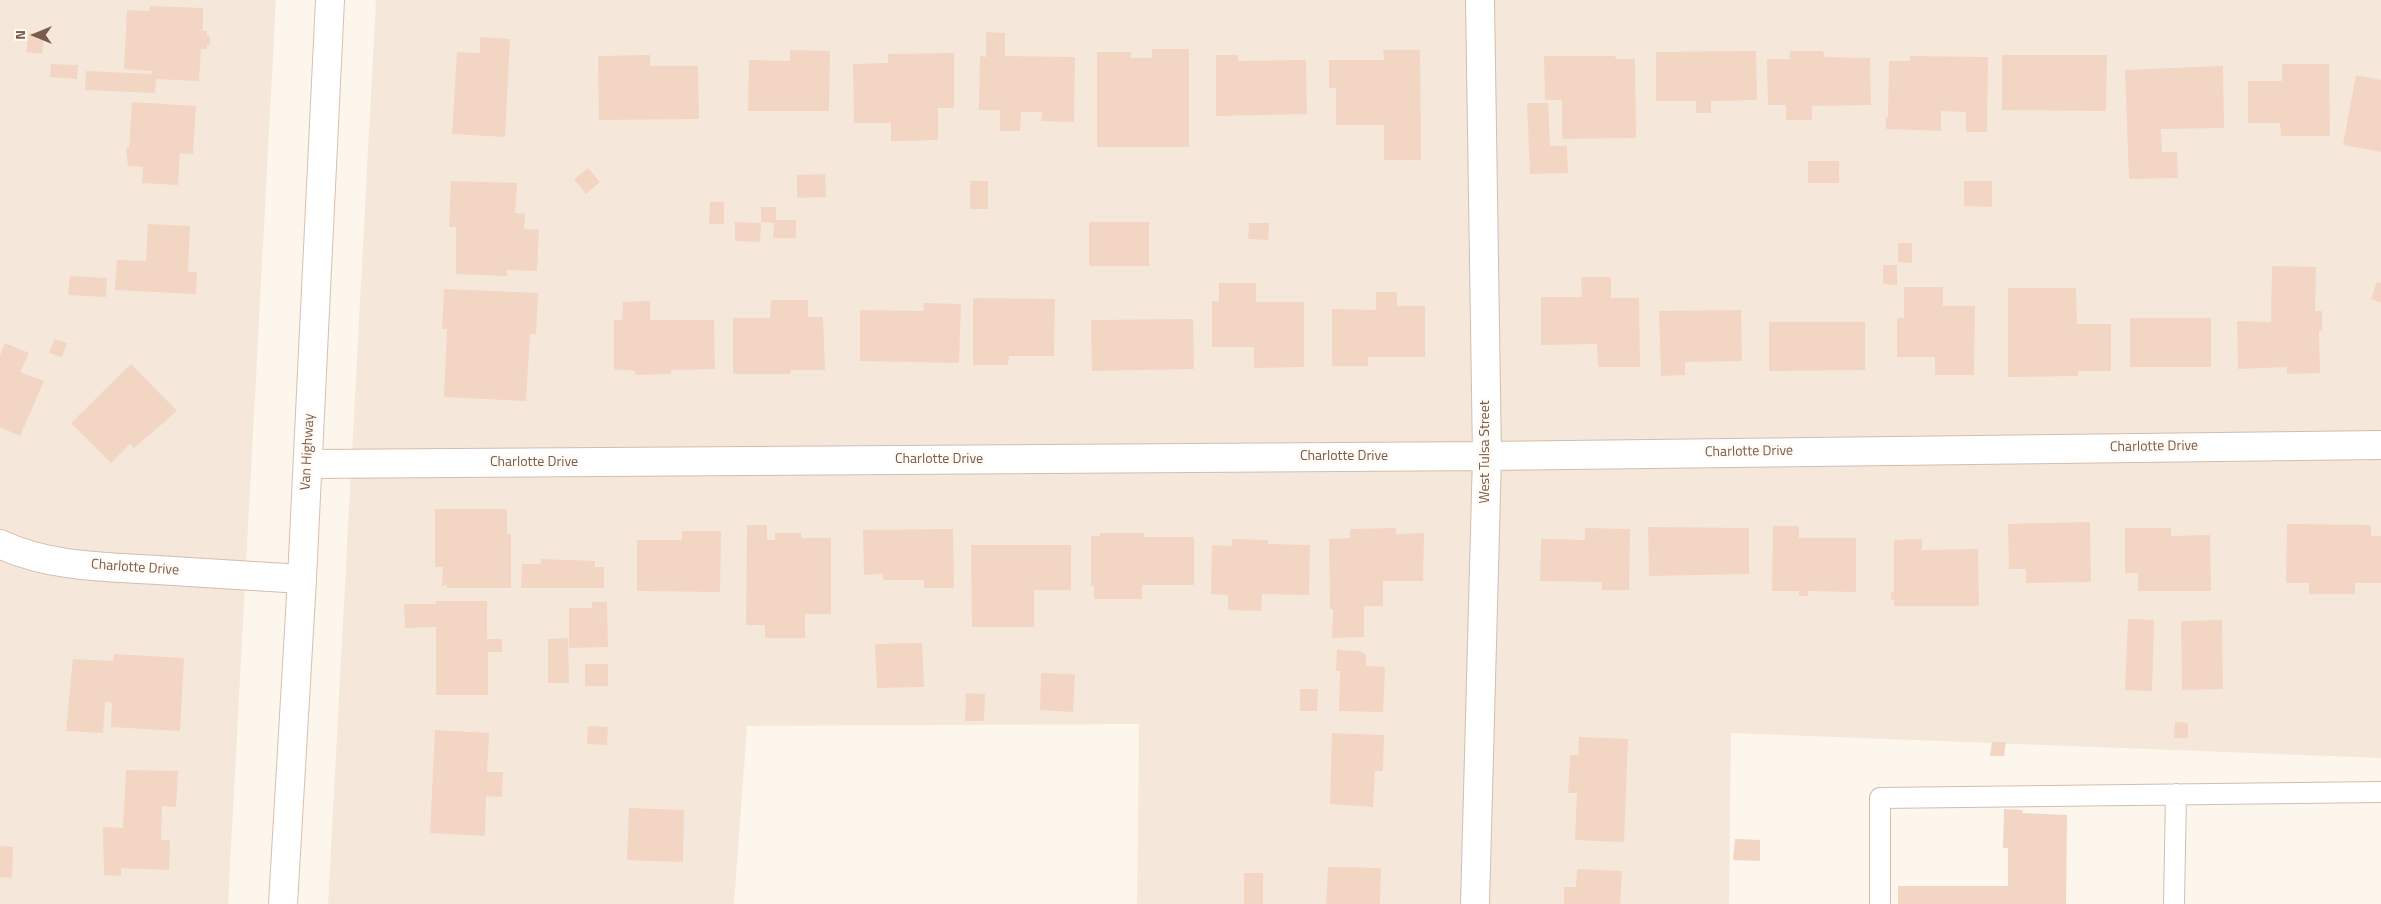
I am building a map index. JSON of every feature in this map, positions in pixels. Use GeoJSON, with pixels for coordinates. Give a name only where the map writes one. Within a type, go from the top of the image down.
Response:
{"type":"FeatureCollection","features":[{"type":"Feature","properties":{"kind":"street","name":"Van Highway"},"geometry":{"type":"LineString","coordinates":[[283,904],[308,464],[330,0]]}},
{"type":"Feature","properties":{"kind":"street","name":"West Tulsa Street"},"geometry":{"type":"LineString","coordinates":[[1475,904],[1487,456],[1480,0]]}},
{"type":"Feature","properties":{"kind":"street","name":"Charlotte Drive"},"geometry":{"type":"LineString","coordinates":[[308,464],[1487,456],[2381,445]]}},
{"type":"Feature","properties":{"kind":"street","name":"Charlotte Drive"},"geometry":{"type":"LineString","coordinates":[[0,544],[14,551],[40,558],[93,566],[302,579]]}},
{"type":"Feature","properties":{"kind":"lane"},"geometry":{"type":"LineString","coordinates":[[1880,904],[1880,798],[2381,792]]}},
{"type":"Feature","properties":{"kind":"lane"},"geometry":{"type":"LineString","coordinates":[[2174,904],[2176,794]]}},
{"type":"Feature","properties":{"kind":"shaded area"},"geometry":{"type":"Polygon","coordinates":[[[0,0],[276,0],[228,904],[0,904],[0,0]]]}},
{"type":"Feature","properties":{"kind":"shaded area"},"geometry":{"type":"Polygon","coordinates":[[[376,0],[2381,0],[2381,758],[1731,733],[1729,904],[1137,904],[1139,724],[747,726],[734,904],[328,904],[376,0]]]}},
{"type":"Feature","properties":{"kind":"building"},"geometry":{"type":"Polygon","coordinates":[[[150,6],[203,8],[203,31],[207,31],[207,36],[210,37],[210,45],[207,45],[207,49],[201,49],[199,81],[156,79],[155,93],[85,90],[86,71],[152,74],[152,71],[124,69],[127,10],[149,11],[150,6]]]}},
{"type":"Feature","properties":{"kind":"building"},"geometry":{"type":"Polygon","coordinates":[[[986,32],[1005,33],[1005,56],[1075,57],[1074,122],[1041,121],[1042,112],[1021,112],[1020,131],[1000,131],[1000,110],[979,110],[980,56],[986,57],[986,32]]]}},
{"type":"Feature","properties":{"kind":"building"},"geometry":{"type":"Polygon","coordinates":[[[29,33],[44,35],[42,54],[26,52],[29,33]]]}},
{"type":"Feature","properties":{"kind":"building"},"geometry":{"type":"Polygon","coordinates":[[[480,37],[510,39],[505,137],[452,134],[457,52],[480,53],[480,37]]]}},
{"type":"Feature","properties":{"kind":"building"},"geometry":{"type":"Polygon","coordinates":[[[1152,49],[1189,49],[1189,147],[1097,147],[1097,52],[1131,52],[1131,58],[1152,58],[1152,49]]]}},
{"type":"Feature","properties":{"kind":"building"},"geometry":{"type":"Polygon","coordinates":[[[790,50],[830,51],[829,111],[748,111],[749,60],[790,61],[790,50]]]}},
{"type":"Feature","properties":{"kind":"building"},"geometry":{"type":"Polygon","coordinates":[[[1383,50],[1420,50],[1421,160],[1384,160],[1384,125],[1336,125],[1336,88],[1329,88],[1329,60],[1384,60],[1383,50]]]}},
{"type":"Feature","properties":{"kind":"building"},"geometry":{"type":"Polygon","coordinates":[[[1756,51],[1757,100],[1711,101],[1711,113],[1696,113],[1696,101],[1656,101],[1656,52],[1756,51]]]}},
{"type":"Feature","properties":{"kind":"building"},"geometry":{"type":"Polygon","coordinates":[[[1790,51],[1823,51],[1825,57],[1870,58],[1871,105],[1812,106],[1812,120],[1786,120],[1786,105],[1768,105],[1767,59],[1790,59],[1790,51]]]}},
{"type":"Feature","properties":{"kind":"building"},"geometry":{"type":"Polygon","coordinates":[[[954,53],[954,108],[938,108],[938,140],[891,141],[891,123],[854,123],[853,64],[888,63],[888,54],[954,53]]]}},
{"type":"Feature","properties":{"kind":"building"},"geometry":{"type":"Polygon","coordinates":[[[650,55],[650,66],[698,66],[699,119],[599,120],[598,56],[650,55]]]}},
{"type":"Feature","properties":{"kind":"building"},"geometry":{"type":"Polygon","coordinates":[[[1216,55],[1238,55],[1238,61],[1306,60],[1307,114],[1216,116],[1216,55]]]}},
{"type":"Feature","properties":{"kind":"building"},"geometry":{"type":"Polygon","coordinates":[[[2002,55],[2107,55],[2106,111],[2002,110],[2002,55]]]}},
{"type":"Feature","properties":{"kind":"building"},"geometry":{"type":"Polygon","coordinates":[[[1544,56],[1615,56],[1616,59],[1635,59],[1636,138],[1562,139],[1562,100],[1545,100],[1544,56]]]}},
{"type":"Feature","properties":{"kind":"building"},"geometry":{"type":"Polygon","coordinates":[[[1910,56],[1988,57],[1987,132],[1966,132],[1966,112],[1941,111],[1941,131],[1886,129],[1889,61],[1910,61],[1910,56]]]}},
{"type":"Feature","properties":{"kind":"building"},"geometry":{"type":"Polygon","coordinates":[[[51,64],[78,65],[77,79],[50,77],[51,64]]]}},
{"type":"Feature","properties":{"kind":"building"},"geometry":{"type":"Polygon","coordinates":[[[2282,64],[2329,64],[2330,136],[2281,136],[2280,123],[2248,123],[2248,81],[2282,81],[2282,64]]]}},
{"type":"Feature","properties":{"kind":"building"},"geometry":{"type":"Polygon","coordinates":[[[2223,66],[2224,128],[2161,129],[2162,152],[2177,152],[2178,178],[2129,179],[2125,70],[2223,66]]]}},
{"type":"Feature","properties":{"kind":"building"},"geometry":{"type":"Polygon","coordinates":[[[2356,75],[2381,80],[2381,152],[2343,145],[2356,75]]]}},
{"type":"Feature","properties":{"kind":"building"},"geometry":{"type":"Polygon","coordinates":[[[132,102],[196,106],[193,154],[180,153],[178,185],[142,183],[143,167],[128,166],[126,148],[129,148],[132,102]]]}},
{"type":"Feature","properties":{"kind":"building"},"geometry":{"type":"Polygon","coordinates":[[[1527,103],[1548,103],[1550,146],[1567,146],[1568,173],[1530,174],[1527,103]]]}},
{"type":"Feature","properties":{"kind":"building"},"geometry":{"type":"Polygon","coordinates":[[[1808,161],[1839,161],[1839,183],[1808,183],[1808,161]]]}},
{"type":"Feature","properties":{"kind":"building"},"geometry":{"type":"Polygon","coordinates":[[[588,168],[600,182],[586,194],[574,179],[588,168]]]}},
{"type":"Feature","properties":{"kind":"building"},"geometry":{"type":"Polygon","coordinates":[[[825,174],[826,197],[797,198],[797,175],[825,174]]]}},
{"type":"Feature","properties":{"kind":"building"},"geometry":{"type":"Polygon","coordinates":[[[451,181],[517,183],[515,213],[525,214],[524,229],[539,230],[537,271],[507,270],[507,276],[456,274],[456,227],[449,227],[451,181]]]}},
{"type":"Feature","properties":{"kind":"building"},"geometry":{"type":"Polygon","coordinates":[[[970,181],[988,181],[988,209],[970,209],[970,181]]]}},
{"type":"Feature","properties":{"kind":"building"},"geometry":{"type":"Polygon","coordinates":[[[1964,181],[1992,181],[1992,207],[1964,206],[1964,181]]]}},
{"type":"Feature","properties":{"kind":"building"},"geometry":{"type":"Polygon","coordinates":[[[710,202],[724,202],[724,224],[709,224],[710,202]]]}},
{"type":"Feature","properties":{"kind":"building"},"geometry":{"type":"Polygon","coordinates":[[[761,207],[776,207],[776,220],[796,220],[796,238],[773,238],[774,223],[761,222],[761,207]]]}},
{"type":"Feature","properties":{"kind":"building"},"geometry":{"type":"Polygon","coordinates":[[[735,222],[761,223],[760,242],[735,241],[735,222]]]}},
{"type":"Feature","properties":{"kind":"building"},"geometry":{"type":"Polygon","coordinates":[[[1089,222],[1149,222],[1149,266],[1089,266],[1089,222]]]}},
{"type":"Feature","properties":{"kind":"building"},"geometry":{"type":"Polygon","coordinates":[[[1249,223],[1269,223],[1268,240],[1248,239],[1249,223]]]}},
{"type":"Feature","properties":{"kind":"building"},"geometry":{"type":"Polygon","coordinates":[[[148,224],[190,226],[188,272],[197,272],[196,294],[115,290],[117,260],[146,261],[148,224]]]}},
{"type":"Feature","properties":{"kind":"building"},"geometry":{"type":"Polygon","coordinates":[[[1898,243],[1912,243],[1912,263],[1898,262],[1898,243]]]}},
{"type":"Feature","properties":{"kind":"building"},"geometry":{"type":"Polygon","coordinates":[[[1883,265],[1897,265],[1897,285],[1883,284],[1883,265]]]}},
{"type":"Feature","properties":{"kind":"building"},"geometry":{"type":"Polygon","coordinates":[[[2272,266],[2316,267],[2315,311],[2322,311],[2322,331],[2319,331],[2320,373],[2287,374],[2287,367],[2238,369],[2237,321],[2271,322],[2272,266]]]}},
{"type":"Feature","properties":{"kind":"building"},"geometry":{"type":"Polygon","coordinates":[[[70,276],[107,278],[106,297],[68,295],[70,276]]]}},
{"type":"Feature","properties":{"kind":"building"},"geometry":{"type":"Polygon","coordinates":[[[1581,277],[1611,277],[1611,298],[1639,298],[1640,367],[1598,367],[1597,344],[1541,345],[1541,297],[1582,297],[1581,277]]]}},
{"type":"Feature","properties":{"kind":"building"},"geometry":{"type":"Polygon","coordinates":[[[2377,282],[2381,283],[2381,303],[2371,299],[2377,282]]]}},
{"type":"Feature","properties":{"kind":"building"},"geometry":{"type":"Polygon","coordinates":[[[1219,283],[1256,283],[1256,302],[1304,302],[1304,367],[1254,368],[1254,347],[1212,347],[1212,301],[1219,301],[1219,283]]]}},
{"type":"Feature","properties":{"kind":"building"},"geometry":{"type":"Polygon","coordinates":[[[1904,287],[1943,287],[1943,306],[1975,306],[1974,375],[1935,375],[1935,357],[1897,357],[1897,318],[1904,318],[1904,287]]]}},
{"type":"Feature","properties":{"kind":"building"},"geometry":{"type":"Polygon","coordinates":[[[2008,288],[2076,288],[2077,324],[2111,324],[2111,371],[2078,371],[2078,376],[2008,377],[2008,288]]]}},
{"type":"Feature","properties":{"kind":"building"},"geometry":{"type":"Polygon","coordinates":[[[444,289],[538,293],[536,334],[530,334],[526,401],[444,397],[447,329],[442,329],[444,289]]]}},
{"type":"Feature","properties":{"kind":"building"},"geometry":{"type":"Polygon","coordinates":[[[1376,292],[1397,292],[1397,306],[1425,306],[1425,357],[1368,357],[1368,366],[1332,366],[1332,309],[1376,310],[1376,292]]]}},
{"type":"Feature","properties":{"kind":"building"},"geometry":{"type":"Polygon","coordinates":[[[973,298],[1055,299],[1054,356],[1009,356],[1008,365],[973,365],[973,298]]]}},
{"type":"Feature","properties":{"kind":"building"},"geometry":{"type":"Polygon","coordinates":[[[771,300],[808,300],[808,317],[823,317],[825,370],[791,370],[790,374],[733,374],[733,318],[770,318],[771,300]]]}},
{"type":"Feature","properties":{"kind":"building"},"geometry":{"type":"Polygon","coordinates":[[[650,301],[650,320],[714,320],[715,369],[671,370],[671,374],[635,375],[635,371],[614,369],[614,320],[622,320],[623,302],[650,301]]]}},
{"type":"Feature","properties":{"kind":"building"},"geometry":{"type":"Polygon","coordinates":[[[924,303],[961,304],[959,363],[860,361],[860,310],[923,311],[924,303]]]}},
{"type":"Feature","properties":{"kind":"building"},"geometry":{"type":"Polygon","coordinates":[[[1741,310],[1742,361],[1685,362],[1685,375],[1661,376],[1659,311],[1741,310]]]}},
{"type":"Feature","properties":{"kind":"building"},"geometry":{"type":"Polygon","coordinates":[[[2130,318],[2211,318],[2211,367],[2130,367],[2130,318]]]}},
{"type":"Feature","properties":{"kind":"building"},"geometry":{"type":"Polygon","coordinates":[[[1193,319],[1194,369],[1092,371],[1091,320],[1193,319]]]}},
{"type":"Feature","properties":{"kind":"building"},"geometry":{"type":"Polygon","coordinates":[[[1769,322],[1865,322],[1865,370],[1769,371],[1769,322]]]}},
{"type":"Feature","properties":{"kind":"building"},"geometry":{"type":"Polygon","coordinates":[[[55,339],[67,343],[62,357],[49,353],[55,339]]]}},
{"type":"Feature","properties":{"kind":"building"},"geometry":{"type":"Polygon","coordinates":[[[5,343],[29,353],[20,372],[44,381],[20,436],[0,427],[0,355],[5,343]]]}},
{"type":"Feature","properties":{"kind":"building"},"geometry":{"type":"Polygon","coordinates":[[[131,364],[177,411],[134,448],[130,444],[111,463],[71,423],[131,364]]]}},
{"type":"Feature","properties":{"kind":"building"},"geometry":{"type":"Polygon","coordinates":[[[435,509],[507,509],[507,534],[511,534],[511,588],[447,588],[447,585],[442,586],[443,567],[435,567],[435,509]]]}},
{"type":"Feature","properties":{"kind":"building"},"geometry":{"type":"Polygon","coordinates":[[[2090,522],[2091,582],[2026,583],[2026,569],[2009,569],[2008,524],[2090,522]]]}},
{"type":"Feature","properties":{"kind":"building"},"geometry":{"type":"Polygon","coordinates":[[[2287,524],[2371,525],[2371,536],[2381,536],[2381,583],[2355,583],[2355,594],[2309,594],[2309,583],[2286,583],[2287,524]]]}},
{"type":"Feature","properties":{"kind":"building"},"geometry":{"type":"Polygon","coordinates":[[[747,525],[767,525],[767,540],[775,540],[775,533],[801,533],[801,538],[831,538],[831,614],[805,614],[805,638],[765,638],[765,625],[746,625],[747,525]]]}},
{"type":"Feature","properties":{"kind":"building"},"geometry":{"type":"Polygon","coordinates":[[[1773,526],[1799,526],[1799,538],[1856,538],[1856,592],[1808,591],[1808,596],[1799,596],[1799,591],[1772,591],[1773,526]]]}},
{"type":"Feature","properties":{"kind":"building"},"geometry":{"type":"Polygon","coordinates":[[[1648,527],[1749,528],[1749,574],[1649,576],[1648,527]]]}},
{"type":"Feature","properties":{"kind":"building"},"geometry":{"type":"Polygon","coordinates":[[[1396,528],[1396,534],[1424,533],[1423,581],[1383,581],[1383,606],[1364,606],[1364,637],[1332,638],[1333,609],[1330,609],[1329,539],[1350,538],[1350,529],[1396,528]]]}},
{"type":"Feature","properties":{"kind":"building"},"geometry":{"type":"Polygon","coordinates":[[[1585,528],[1630,529],[1629,590],[1602,590],[1602,582],[1540,581],[1541,539],[1585,540],[1585,528]]]}},
{"type":"Feature","properties":{"kind":"building"},"geometry":{"type":"Polygon","coordinates":[[[2125,528],[2171,528],[2171,536],[2210,535],[2211,591],[2138,591],[2138,573],[2125,573],[2125,528]]]}},
{"type":"Feature","properties":{"kind":"building"},"geometry":{"type":"Polygon","coordinates":[[[953,529],[954,588],[924,588],[924,580],[883,580],[883,574],[864,575],[863,530],[953,529]]]}},
{"type":"Feature","properties":{"kind":"building"},"geometry":{"type":"Polygon","coordinates":[[[682,531],[721,531],[720,592],[637,591],[637,540],[682,540],[682,531]]]}},
{"type":"Feature","properties":{"kind":"building"},"geometry":{"type":"Polygon","coordinates":[[[1100,533],[1144,533],[1144,537],[1194,537],[1194,585],[1142,585],[1142,599],[1094,599],[1094,586],[1091,586],[1091,536],[1100,536],[1100,533]]]}},
{"type":"Feature","properties":{"kind":"building"},"geometry":{"type":"Polygon","coordinates":[[[1232,539],[1268,540],[1268,544],[1310,545],[1309,595],[1262,594],[1261,611],[1228,610],[1228,595],[1211,594],[1212,545],[1232,546],[1232,539]]]}},
{"type":"Feature","properties":{"kind":"building"},"geometry":{"type":"Polygon","coordinates":[[[1922,539],[1922,550],[1978,549],[1979,606],[1894,606],[1894,599],[1891,600],[1891,592],[1894,592],[1894,540],[1922,539]]]}},
{"type":"Feature","properties":{"kind":"building"},"geometry":{"type":"Polygon","coordinates":[[[971,545],[1071,545],[1071,590],[1034,590],[1034,627],[972,627],[971,545]]]}},
{"type":"Feature","properties":{"kind":"building"},"geometry":{"type":"Polygon","coordinates":[[[541,559],[595,561],[595,567],[604,567],[604,588],[521,588],[522,564],[541,564],[541,559]]]}},
{"type":"Feature","properties":{"kind":"building"},"geometry":{"type":"Polygon","coordinates":[[[436,601],[487,601],[487,639],[502,639],[502,652],[488,652],[488,695],[436,695],[436,627],[405,628],[404,604],[436,604],[436,601]]]}},
{"type":"Feature","properties":{"kind":"building"},"geometry":{"type":"Polygon","coordinates":[[[592,602],[607,602],[608,647],[569,648],[569,608],[592,608],[592,602]]]}},
{"type":"Feature","properties":{"kind":"building"},"geometry":{"type":"Polygon","coordinates":[[[2128,619],[2154,620],[2152,691],[2125,690],[2128,619]]]}},
{"type":"Feature","properties":{"kind":"building"},"geometry":{"type":"Polygon","coordinates":[[[2222,620],[2223,689],[2182,690],[2181,621],[2222,620]]]}},
{"type":"Feature","properties":{"kind":"building"},"geometry":{"type":"Polygon","coordinates":[[[568,638],[569,683],[548,683],[548,639],[568,638]]]}},
{"type":"Feature","properties":{"kind":"building"},"geometry":{"type":"Polygon","coordinates":[[[922,643],[924,687],[877,688],[875,644],[922,643]]]}},
{"type":"Feature","properties":{"kind":"building"},"geometry":{"type":"Polygon","coordinates":[[[1337,650],[1359,651],[1366,655],[1366,666],[1385,667],[1383,712],[1339,711],[1340,671],[1336,671],[1337,650]]]}},
{"type":"Feature","properties":{"kind":"building"},"geometry":{"type":"Polygon","coordinates":[[[114,654],[184,658],[180,731],[111,727],[112,703],[105,702],[103,733],[66,731],[73,659],[113,661],[114,654]]]}},
{"type":"Feature","properties":{"kind":"building"},"geometry":{"type":"Polygon","coordinates":[[[585,664],[608,664],[608,686],[585,686],[585,664]]]}},
{"type":"Feature","properties":{"kind":"building"},"geometry":{"type":"Polygon","coordinates":[[[1041,673],[1075,674],[1073,712],[1040,710],[1041,673]]]}},
{"type":"Feature","properties":{"kind":"building"},"geometry":{"type":"Polygon","coordinates":[[[1300,689],[1318,689],[1317,711],[1300,711],[1300,689]]]}},
{"type":"Feature","properties":{"kind":"building"},"geometry":{"type":"Polygon","coordinates":[[[966,693],[985,694],[984,721],[965,721],[966,693]]]}},
{"type":"Feature","properties":{"kind":"building"},"geometry":{"type":"Polygon","coordinates":[[[2175,722],[2188,723],[2188,738],[2174,738],[2175,722]]]}},
{"type":"Feature","properties":{"kind":"building"},"geometry":{"type":"Polygon","coordinates":[[[588,726],[608,727],[607,745],[587,744],[588,726]]]}},
{"type":"Feature","properties":{"kind":"building"},"geometry":{"type":"Polygon","coordinates":[[[435,730],[489,733],[487,772],[503,772],[502,797],[486,796],[485,836],[430,833],[435,730]]]}},
{"type":"Feature","properties":{"kind":"building"},"geometry":{"type":"Polygon","coordinates":[[[1332,733],[1384,735],[1383,771],[1375,771],[1373,807],[1330,804],[1332,733]]]}},
{"type":"Feature","properties":{"kind":"building"},"geometry":{"type":"Polygon","coordinates":[[[1579,737],[1628,739],[1624,842],[1575,840],[1577,793],[1568,793],[1570,755],[1578,755],[1579,737]]]}},
{"type":"Feature","properties":{"kind":"building"},"geometry":{"type":"Polygon","coordinates":[[[1992,742],[2006,742],[2004,756],[1990,756],[1992,742]]]}},
{"type":"Feature","properties":{"kind":"building"},"geometry":{"type":"Polygon","coordinates":[[[126,770],[178,771],[176,807],[162,806],[161,840],[170,840],[169,870],[121,868],[121,876],[104,875],[103,827],[123,828],[126,770]]]}},
{"type":"Feature","properties":{"kind":"building"},"geometry":{"type":"Polygon","coordinates":[[[629,808],[684,810],[683,862],[627,860],[629,808]]]}},
{"type":"Feature","properties":{"kind":"building"},"geometry":{"type":"Polygon","coordinates":[[[2004,809],[2023,810],[2022,813],[2067,815],[2066,904],[1898,904],[1898,886],[2008,886],[2008,848],[2003,848],[2004,809]]]}},
{"type":"Feature","properties":{"kind":"building"},"geometry":{"type":"Polygon","coordinates":[[[1735,839],[1760,840],[1760,861],[1733,860],[1735,839]]]}},
{"type":"Feature","properties":{"kind":"building"},"geometry":{"type":"Polygon","coordinates":[[[0,846],[13,847],[12,878],[0,877],[0,846]]]}},
{"type":"Feature","properties":{"kind":"building"},"geometry":{"type":"Polygon","coordinates":[[[1328,867],[1381,868],[1380,904],[1326,904],[1328,867]]]}},
{"type":"Feature","properties":{"kind":"building"},"geometry":{"type":"Polygon","coordinates":[[[1577,869],[1622,871],[1620,904],[1564,904],[1564,887],[1576,887],[1577,869]]]}},
{"type":"Feature","properties":{"kind":"building"},"geometry":{"type":"Polygon","coordinates":[[[1244,873],[1263,873],[1263,904],[1244,904],[1244,873]]]}}]}
